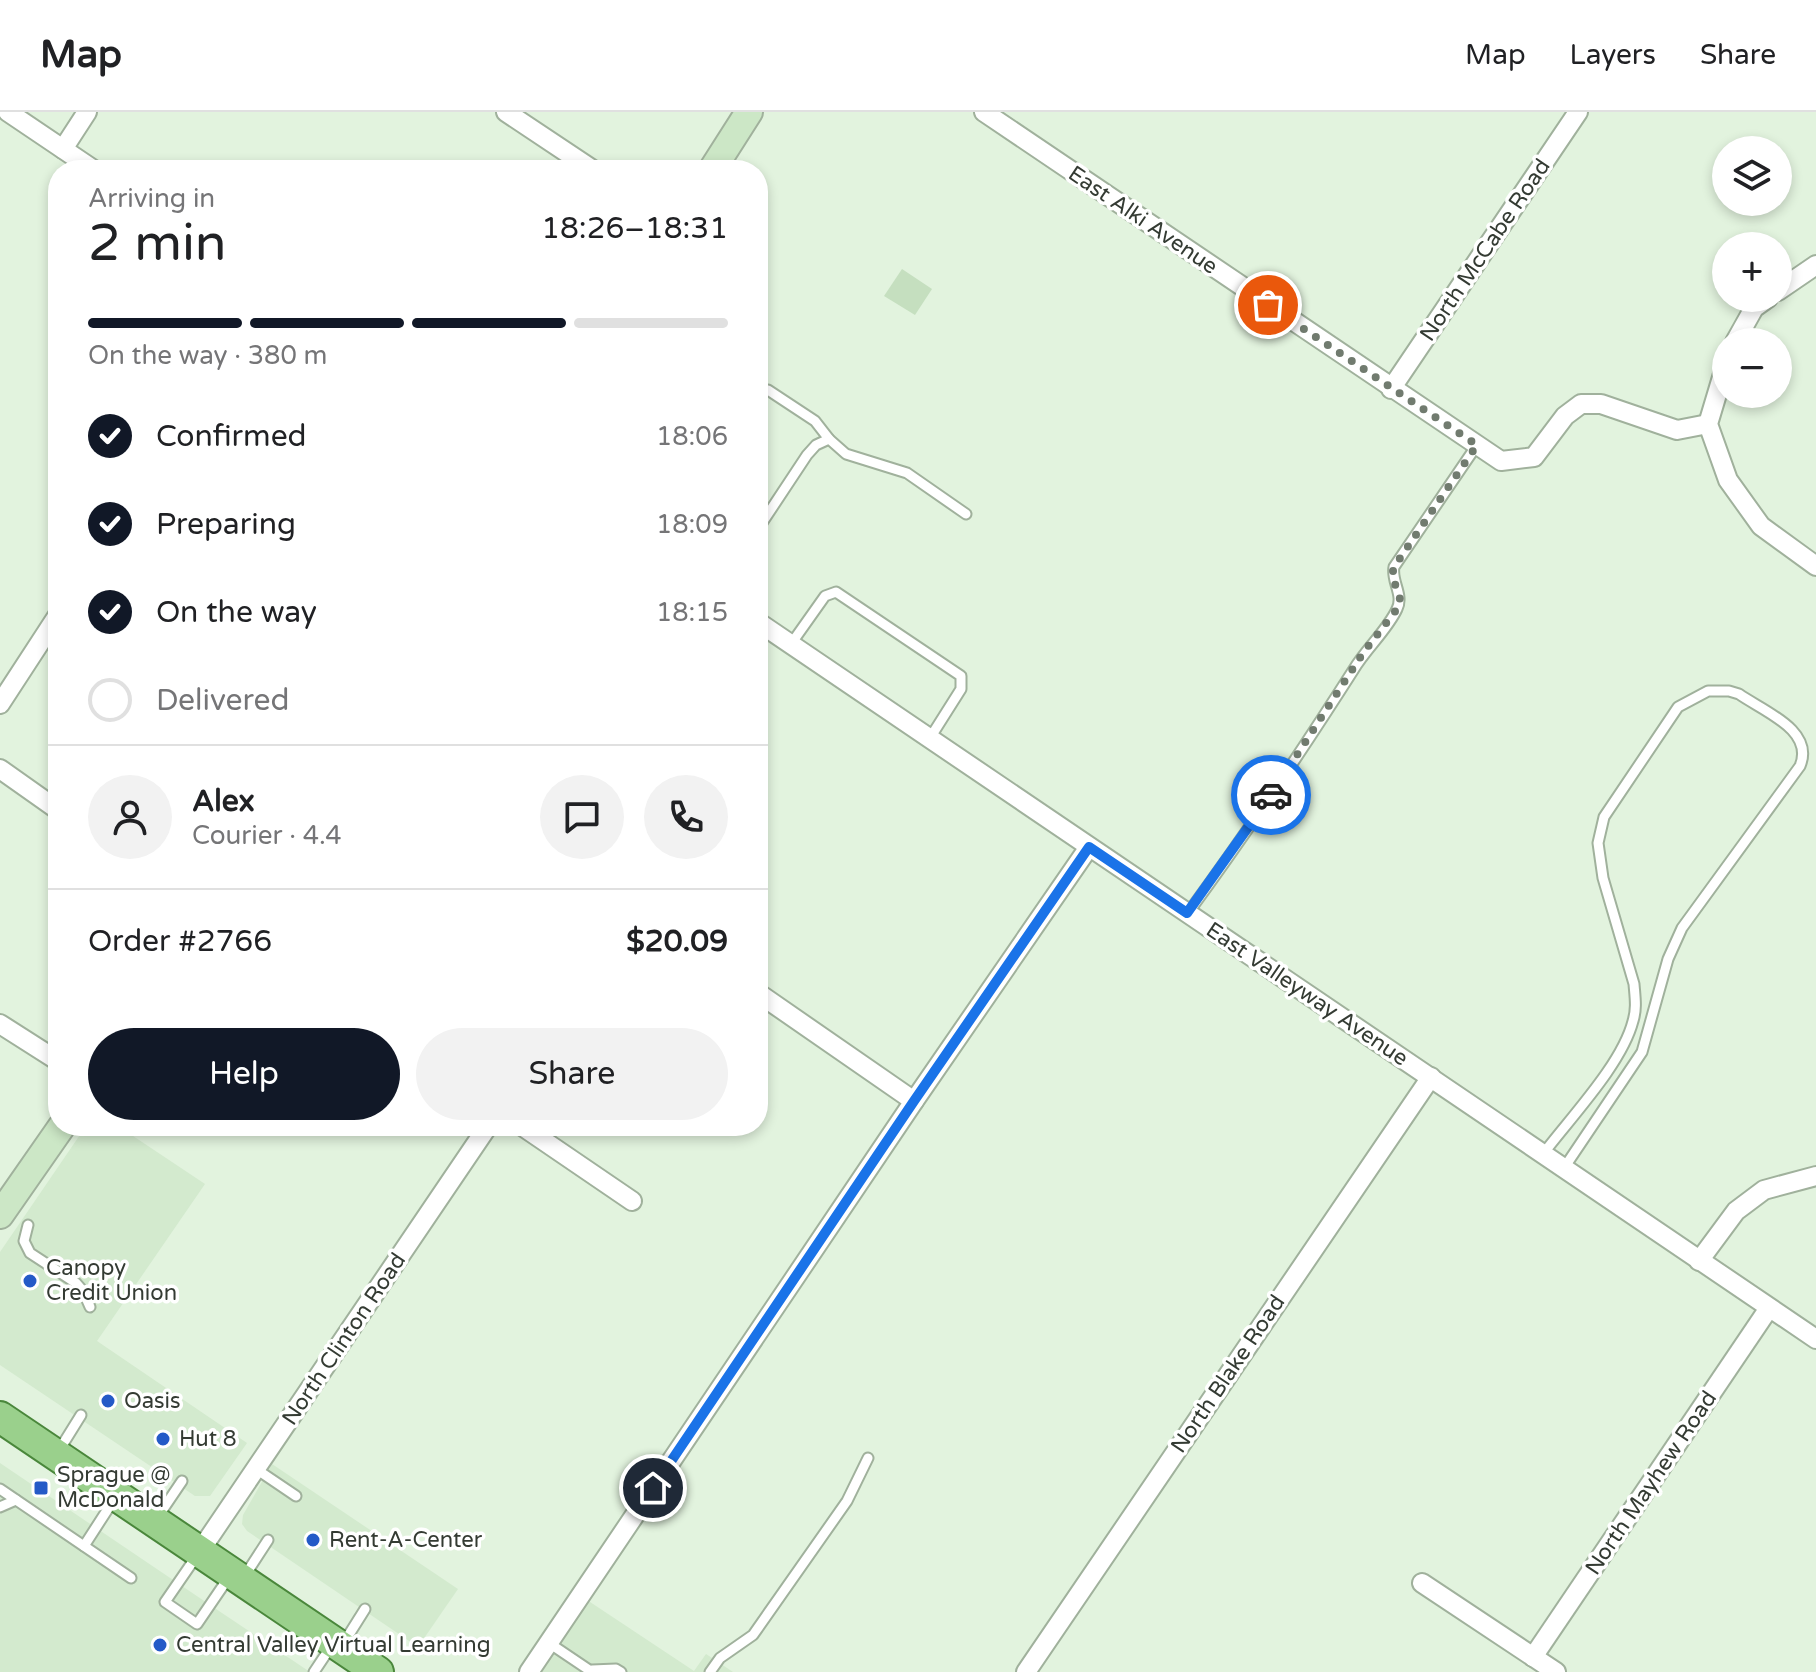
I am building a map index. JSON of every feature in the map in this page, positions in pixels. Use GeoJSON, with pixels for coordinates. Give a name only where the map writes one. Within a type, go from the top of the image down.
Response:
{"type":"FeatureCollection","features":[{"type":"Feature","properties":{"kind":"main road"},"geometry":{"type":"LineString","coordinates":[[0,1417],[378,1672]]}},
{"type":"Feature","properties":{"kind":"street"},"geometry":{"type":"LineString","coordinates":[[8,112],[79,160]]}},
{"type":"Feature","properties":{"kind":"street"},"geometry":{"type":"LineString","coordinates":[[63,149],[87,112]]}},
{"type":"Feature","properties":{"kind":"street"},"geometry":{"type":"LineString","coordinates":[[506,112],[578,160]]}},
{"type":"Feature","properties":{"kind":"street"},"geometry":{"type":"LineString","coordinates":[[718,160],[749,112]]}},
{"type":"Feature","properties":{"kind":"street","name":"East Alki Avenue"},"geometry":{"type":"LineString","coordinates":[[984,112],[1501,461],[1534,457],[1565,416],[1581,404],[1601,404],[1677,430],[1708,424]]}},
{"type":"Feature","properties":{"kind":"street","name":"North McCabe Road"},"geometry":{"type":"LineString","coordinates":[[1391,389],[1578,112]]}},
{"type":"Feature","properties":{"kind":"street"},"geometry":{"type":"LineString","coordinates":[[1792,281],[1816,265]]}},
{"type":"Feature","properties":{"kind":"street"},"geometry":{"type":"LineString","coordinates":[[1713,408],[1708,424],[1728,480],[1761,526],[1816,566]]}},
{"type":"Feature","properties":{"kind":"street","name":"East Valleyway Avenue"},"geometry":{"type":"LineString","coordinates":[[768,629],[1816,1339]]}},
{"type":"Feature","properties":{"kind":"street"},"geometry":{"type":"LineString","coordinates":[[0,704],[48,630]]}},
{"type":"Feature","properties":{"kind":"street"},"geometry":{"type":"LineString","coordinates":[[0,769],[48,803]]}},
{"type":"Feature","properties":{"kind":"street"},"geometry":{"type":"LineString","coordinates":[[529,1672],[1089,847]]}},
{"type":"Feature","properties":{"kind":"street"},"geometry":{"type":"LineString","coordinates":[[768,1000],[914,1101]]}},
{"type":"Feature","properties":{"kind":"street"},"geometry":{"type":"LineString","coordinates":[[0,1024],[48,1055]]}},
{"type":"Feature","properties":{"kind":"street","name":"North Blake Road"},"geometry":{"type":"LineString","coordinates":[[1026,1672],[1431,1077]]}},
{"type":"Feature","properties":{"kind":"street"},"geometry":{"type":"LineString","coordinates":[[1,1210],[55,1136]]}},
{"type":"Feature","properties":{"kind":"street","name":"North Clinton Road"},"geometry":{"type":"LineString","coordinates":[[200,1551],[481,1136]]}},
{"type":"Feature","properties":{"kind":"street"},"geometry":{"type":"LineString","coordinates":[[537,1136],[632,1201]]}},
{"type":"Feature","properties":{"kind":"street"},"geometry":{"type":"LineString","coordinates":[[1699,1261],[1736,1211],[1764,1190],[1816,1176]]}},
{"type":"Feature","properties":{"kind":"street","name":"North Mayhew Road"},"geometry":{"type":"LineString","coordinates":[[1533,1657],[1769,1308]]}},
{"type":"Feature","properties":{"kind":"street"},"geometry":{"type":"LineString","coordinates":[[1422,1583],[1556,1672]]}},
{"type":"Feature","properties":{"kind":"lane"},"geometry":{"type":"LineString","coordinates":[[768,390],[815,421],[829,439],[854,457],[907,473],[966,514]]}},
{"type":"Feature","properties":{"kind":"lane"},"geometry":{"type":"LineString","coordinates":[[768,514],[807,455],[816,445],[829,439]]}},
{"type":"Feature","properties":{"kind":"lane"},"geometry":{"type":"LineString","coordinates":[[1187,913],[1288,771],[1363,653],[1397,609],[1400,599],[1392,575],[1394,567],[1477,445]]}},
{"type":"Feature","properties":{"kind":"lane"},"geometry":{"type":"LineString","coordinates":[[791,644],[825,596],[836,592],[936,659],[961,676],[961,689],[930,738]]}},
{"type":"Feature","properties":{"kind":"lane"},"geometry":{"type":"LineString","coordinates":[[1543,1154],[1610,1067],[1626,1042],[1634,1019],[1634,984],[1598,843],[1604,817],[1678,707],[1708,691],[1739,694],[1796,733],[1803,746],[1804,757],[1682,928],[1668,959],[1642,1052],[1564,1168]]}},
{"type":"Feature","properties":{"kind":"lane"},"geometry":{"type":"LineString","coordinates":[[28,1225],[24,1241],[30,1253],[76,1283],[90,1307]]}},
{"type":"Feature","properties":{"kind":"lane"},"geometry":{"type":"LineString","coordinates":[[56,1454],[81,1415]]}},
{"type":"Feature","properties":{"kind":"lane"},"geometry":{"type":"LineString","coordinates":[[710,1672],[720,1658],[753,1635],[847,1501],[868,1458]]}},
{"type":"Feature","properties":{"kind":"lane"},"geometry":{"type":"LineString","coordinates":[[256,1469],[296,1496]]}},
{"type":"Feature","properties":{"kind":"lane"},"geometry":{"type":"LineString","coordinates":[[155,1521],[182,1481]]}},
{"type":"Feature","properties":{"kind":"lane"},"geometry":{"type":"LineString","coordinates":[[0,1489],[131,1578]]}},
{"type":"Feature","properties":{"kind":"lane"},"geometry":{"type":"LineString","coordinates":[[84,1546],[117,1495]]}},
{"type":"Feature","properties":{"kind":"lane"},"geometry":{"type":"LineString","coordinates":[[0,1507],[16,1500]]}},
{"type":"Feature","properties":{"kind":"lane"},"geometry":{"type":"LineString","coordinates":[[200,1551],[165,1602],[197,1624],[268,1540]]}},
{"type":"Feature","properties":{"kind":"lane"},"geometry":{"type":"LineString","coordinates":[[314,1672],[365,1609]]}},
{"type":"Feature","properties":{"kind":"lane"},"geometry":{"type":"LineString","coordinates":[[549,1643],[592,1671],[616,1669],[621,1672]]}},
{"type":"Feature","properties":{"kind":"shaded area"},"geometry":{"type":"Polygon","coordinates":[[[902,269],[932,289],[915,315],[884,296],[902,269]]]}},
{"type":"Feature","properties":{"kind":"shaded area"},"geometry":{"type":"Polygon","coordinates":[[[79,1136],[133,1136],[205,1184],[97,1341],[247,1443],[210,1496],[195,1496],[0,1365],[0,1252],[79,1136]]]}},
{"type":"Feature","properties":{"kind":"shaded area"},"geometry":{"type":"Polygon","coordinates":[[[0,1463],[222,1613],[310,1672],[0,1672],[0,1463]]]}},
{"type":"Feature","properties":{"kind":"shaded area"},"geometry":{"type":"Polygon","coordinates":[[[272,1464],[458,1589],[418,1647],[247,1531],[242,1524],[243,1515],[272,1464]]]}},
{"type":"Feature","properties":{"kind":"shaded area"},"geometry":{"type":"Polygon","coordinates":[[[587,1600],[694,1671],[706,1654],[733,1672],[542,1672],[587,1600]]]}},
{"type":"Feature","properties":{"kind":"way so far"},"geometry":{"type":"LineString","coordinates":[[1268,305],[1477,445],[1394,567],[1392,575],[1400,599],[1397,609],[1363,653],[1271,795]]}},
{"type":"Feature","properties":{"kind":"place","name":"Canopy Credit Union"},"geometry":{"type":"Point","coordinates":[30,1281]}},
{"type":"Feature","properties":{"kind":"place","name":"Oasis"},"geometry":{"type":"Point","coordinates":[108,1401]}},
{"type":"Feature","properties":{"kind":"place","name":"Hut 8"},"geometry":{"type":"Point","coordinates":[163,1439]}},
{"type":"Feature","properties":{"kind":"place","name":"Sprague @ McDonald"},"geometry":{"type":"Point","coordinates":[41,1488]}},
{"type":"Feature","properties":{"kind":"place","name":"Rent-A-Center"},"geometry":{"type":"Point","coordinates":[313,1540]}},
{"type":"Feature","properties":{"kind":"place","name":"Central Valley Virtual Learning"},"geometry":{"type":"Point","coordinates":[160,1645]}},
{"type":"Feature","properties":{"kind":"route"},"geometry":{"type":"LineString","coordinates":[[653,1488],[1089,847],[1187,913],[1271,795]]}}]}
